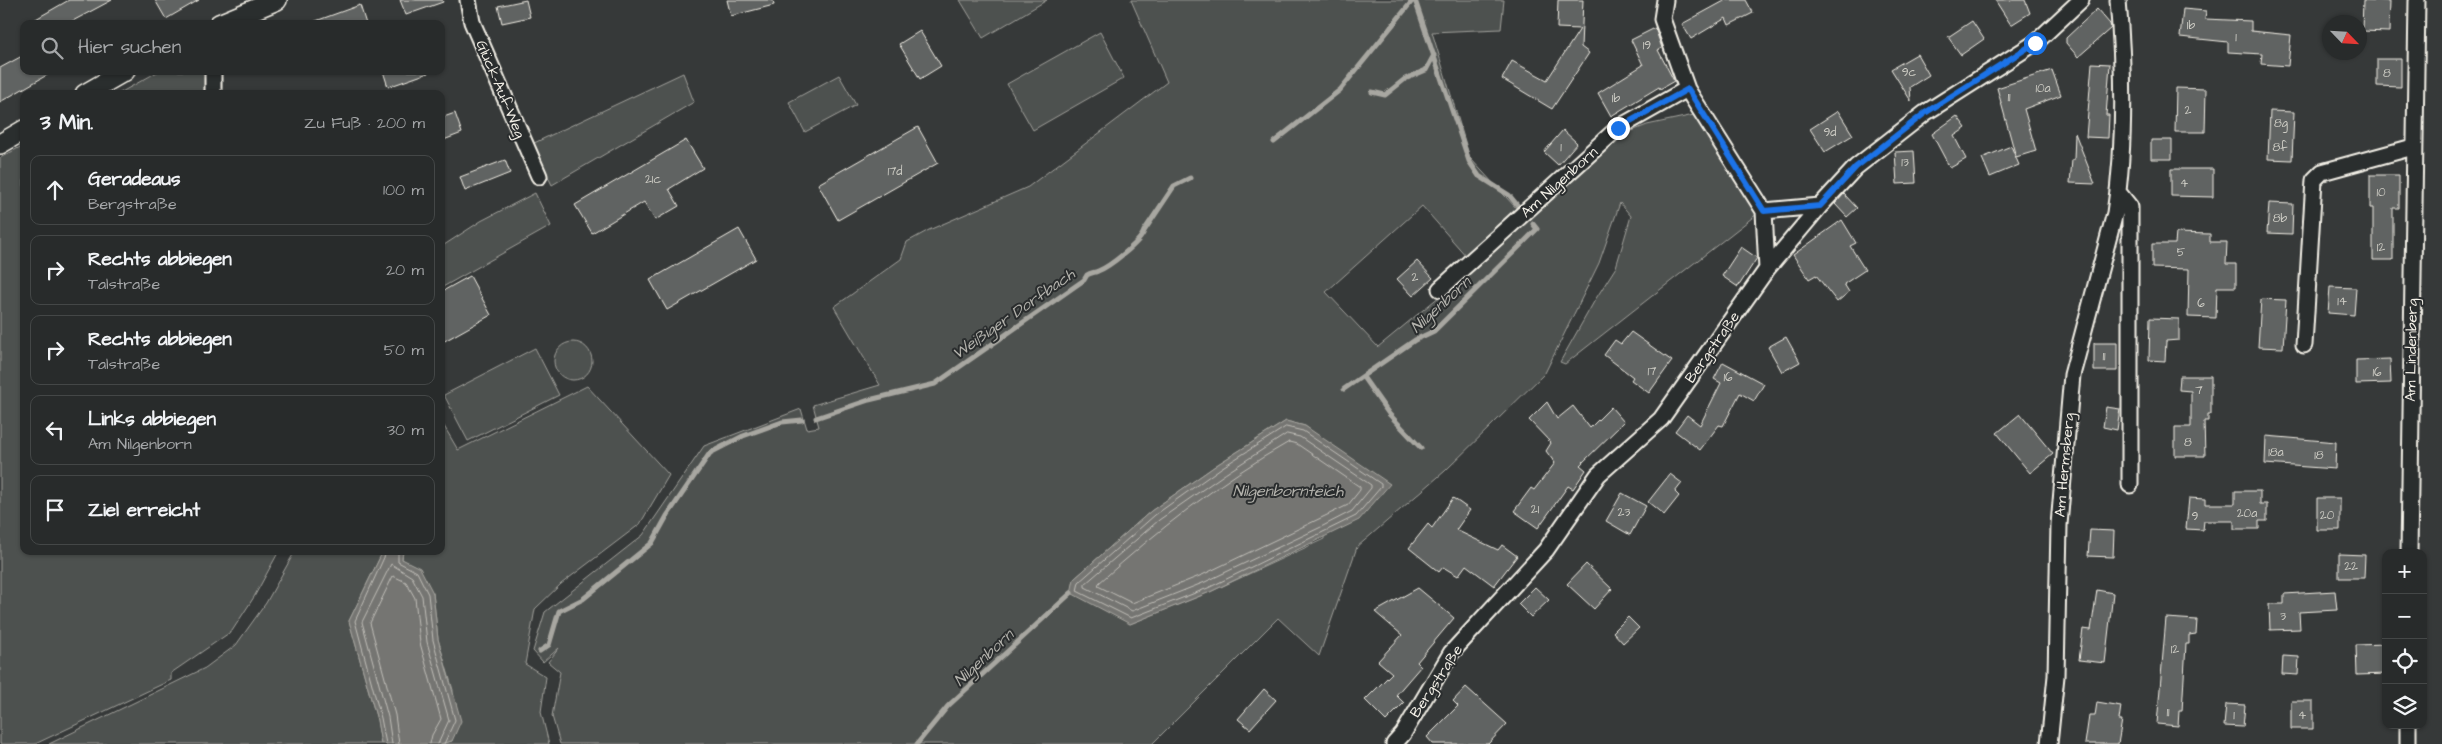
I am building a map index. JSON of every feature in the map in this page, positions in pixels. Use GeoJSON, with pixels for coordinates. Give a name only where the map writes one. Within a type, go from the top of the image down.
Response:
{"type":"FeatureCollection","features":[{"type":"Feature","properties":{"kind":"street"},"geometry":{"type":"LineString","coordinates":[[229,20],[277,0]]}},
{"type":"Feature","properties":{"kind":"street","name":"Glück-Auf-Weg"},"geometry":{"type":"LineString","coordinates":[[468,0],[472,22],[539,176]]}},
{"type":"Feature","properties":{"kind":"street"},"geometry":{"type":"LineString","coordinates":[[1666,0],[1662,19],[1688,89],[1764,211],[1767,269]]}},
{"type":"Feature","properties":{"kind":"street","name":"Bergstraße"},"geometry":{"type":"LineString","coordinates":[[1394,744],[1403,734],[1451,652],[1546,550],[1598,475],[1661,419],[1767,269],[1856,167],[1925,113],[2035,43],[2081,0]]}},
{"type":"Feature","properties":{"kind":"street","name":"Am Hermsberg"},"geometry":{"type":"LineString","coordinates":[[2050,744],[2056,676],[2059,525],[2072,375],[2115,213],[2118,192],[2124,65],[2118,0]]}},
{"type":"Feature","properties":{"kind":"street","name":"Am Lindenberg"},"geometry":{"type":"LineString","coordinates":[[2410,549],[2413,147],[2417,0]]}},
{"type":"Feature","properties":{"kind":"street"},"geometry":{"type":"LineString","coordinates":[[92,90],[118,75]]}},
{"type":"Feature","properties":{"kind":"street"},"geometry":{"type":"LineString","coordinates":[[213,75],[213,90]]}},
{"type":"Feature","properties":{"kind":"street","name":"Am Nilgenborn"},"geometry":{"type":"LineString","coordinates":[[1440,289],[1618,128],[1688,89]]}},
{"type":"Feature","properties":{"kind":"street"},"geometry":{"type":"LineString","coordinates":[[0,144],[20,132]]}},
{"type":"Feature","properties":{"kind":"street"},"geometry":{"type":"LineString","coordinates":[[2304,345],[2314,180],[2322,172],[2413,147]]}},
{"type":"Feature","properties":{"kind":"street"},"geometry":{"type":"LineString","coordinates":[[2118,192],[2130,207],[2130,485]]}},
{"type":"Feature","properties":{"kind":"street"},"geometry":{"type":"LineString","coordinates":[[1764,211],[1820,206]]}},
{"type":"Feature","properties":{"kind":"street"},"geometry":{"type":"LineString","coordinates":[[2408,729],[2408,744]]}},
{"type":"Feature","properties":{"kind":"shaded area"},"geometry":{"type":"Polygon","coordinates":[[[960,0],[1047,0],[983,38],[960,0]]]}},
{"type":"Feature","properties":{"kind":"shaded area"},"geometry":{"type":"Polygon","coordinates":[[[1131,0],[1504,0],[1501,29],[1432,32],[1470,158],[1517,209],[1467,257],[1422,206],[1326,292],[1378,347],[1446,291],[1617,137],[1647,125],[1694,115],[1757,214],[1565,364],[1560,362],[1616,267],[1631,216],[1620,203],[1599,263],[1545,373],[1445,471],[1357,547],[1319,656],[1278,618],[1152,744],[560,744],[552,716],[560,672],[548,662],[559,648],[543,662],[533,651],[545,612],[643,535],[704,446],[801,409],[807,429],[819,427],[813,405],[880,385],[834,307],[901,259],[907,242],[929,230],[1028,187],[1167,82],[1131,0]],[[1286,421],[1218,464],[1151,511],[1074,579],[1130,624],[1210,592],[1324,539],[1326,442],[1305,426],[1286,421]]]}},
{"type":"Feature","properties":{"kind":"shaded area"},"geometry":{"type":"Polygon","coordinates":[[[1100,32],[1124,78],[1033,130],[1007,84],[1100,32]]]}},
{"type":"Feature","properties":{"kind":"shaded area"},"geometry":{"type":"Polygon","coordinates":[[[683,73],[694,102],[552,185],[532,144],[683,73]]]}},
{"type":"Feature","properties":{"kind":"shaded area"},"geometry":{"type":"Polygon","coordinates":[[[152,75],[206,75],[207,90],[125,90],[152,75]]]}},
{"type":"Feature","properties":{"kind":"shaded area"},"geometry":{"type":"Polygon","coordinates":[[[839,75],[856,105],[805,132],[789,102],[839,75]]]}},
{"type":"Feature","properties":{"kind":"shaded area"},"geometry":{"type":"Polygon","coordinates":[[[20,147],[20,555],[277,555],[254,597],[232,631],[171,673],[171,680],[35,744],[0,744],[0,158],[20,147]]]}},
{"type":"Feature","properties":{"kind":"shaded area"},"geometry":{"type":"Polygon","coordinates":[[[535,193],[551,226],[445,286],[445,244],[481,221],[535,193]]]}},
{"type":"Feature","properties":{"kind":"shaded area"},"geometry":{"type":"Polygon","coordinates":[[[573,342],[587,347],[592,361],[587,375],[573,380],[559,375],[554,361],[559,347],[573,342]]]}},
{"type":"Feature","properties":{"kind":"shaded area"},"geometry":{"type":"Polygon","coordinates":[[[535,348],[559,395],[468,441],[445,394],[535,348]]]}},
{"type":"Feature","properties":{"kind":"shaded area"},"geometry":{"type":"Polygon","coordinates":[[[587,386],[669,475],[640,524],[561,584],[535,609],[525,664],[546,677],[541,712],[549,744],[440,744],[452,741],[453,690],[438,639],[433,593],[402,559],[402,555],[445,555],[445,428],[458,450],[587,386]]]}},
{"type":"Feature","properties":{"kind":"shaded area"},"geometry":{"type":"Polygon","coordinates":[[[293,555],[381,555],[349,621],[377,720],[381,744],[49,744],[205,668],[236,645],[266,603],[293,555]]]}},
{"type":"Feature","properties":{"kind":"water","name":"Nilgenbornteich"},"geometry":{"type":"Polygon","coordinates":[[[1286,421],[1305,426],[1390,484],[1359,520],[1210,592],[1130,624],[1071,593],[1074,579],[1151,511],[1218,464],[1286,421]]]}},
{"type":"Feature","properties":{"kind":"water"},"geometry":{"type":"Polygon","coordinates":[[[381,555],[402,555],[402,559],[420,568],[433,593],[438,639],[461,721],[452,741],[440,744],[381,744],[377,720],[349,621],[381,555]]]}},
{"type":"Feature","properties":{"kind":"building"},"geometry":{"type":"Polygon","coordinates":[[[69,0],[112,0],[74,20],[34,20],[69,0]]]}},
{"type":"Feature","properties":{"kind":"building"},"geometry":{"type":"Polygon","coordinates":[[[155,0],[199,0],[166,19],[155,0]]]}},
{"type":"Feature","properties":{"kind":"building"},"geometry":{"type":"Polygon","coordinates":[[[400,0],[442,0],[443,2],[406,15],[400,0]]]}},
{"type":"Feature","properties":{"kind":"building"},"geometry":{"type":"Polygon","coordinates":[[[526,0],[530,17],[502,23],[498,6],[526,0]]]}},
{"type":"Feature","properties":{"kind":"building"},"geometry":{"type":"Polygon","coordinates":[[[727,0],[773,0],[774,5],[731,16],[727,0]]]}},
{"type":"Feature","properties":{"kind":"building"},"geometry":{"type":"Polygon","coordinates":[[[1558,0],[1583,0],[1581,47],[1589,53],[1552,109],[1502,79],[1512,61],[1547,80],[1580,29],[1557,28],[1558,0]]]}},
{"type":"Feature","properties":{"kind":"building"},"geometry":{"type":"Polygon","coordinates":[[[1726,0],[1746,0],[1753,13],[1729,25],[1726,18],[1691,39],[1682,24],[1726,0]]]}},
{"type":"Feature","properties":{"kind":"building"},"geometry":{"type":"Polygon","coordinates":[[[1995,0],[2025,0],[2030,13],[2011,25],[1995,0]]]}},
{"type":"Feature","properties":{"kind":"building"},"geometry":{"type":"Polygon","coordinates":[[[2363,0],[2390,1],[2389,32],[2367,31],[2367,15],[2363,15],[2363,0]]]}},
{"type":"Feature","properties":{"kind":"building"},"geometry":{"type":"Polygon","coordinates":[[[360,5],[365,20],[319,20],[360,5]]]}},
{"type":"Feature","properties":{"kind":"building"},"geometry":{"type":"Polygon","coordinates":[[[2097,9],[2110,24],[2111,28],[2078,57],[2066,43],[2066,38],[2097,9]]]}},
{"type":"Feature","properties":{"kind":"building"},"geometry":{"type":"Polygon","coordinates":[[[2183,9],[2206,11],[2205,19],[2251,21],[2251,31],[2291,35],[2288,66],[2261,64],[2262,54],[2228,52],[2228,42],[2180,37],[2183,9]]]}},
{"type":"Feature","properties":{"kind":"building"},"geometry":{"type":"Polygon","coordinates":[[[1972,21],[1984,39],[1961,55],[1948,37],[1972,21]]]}},
{"type":"Feature","properties":{"kind":"building"},"geometry":{"type":"Polygon","coordinates":[[[1655,28],[1662,48],[1658,50],[1674,81],[1660,89],[1659,87],[1611,116],[1598,93],[1643,65],[1631,40],[1655,28]]]}},
{"type":"Feature","properties":{"kind":"building"},"geometry":{"type":"Polygon","coordinates":[[[920,31],[941,66],[920,79],[899,44],[920,31]]]}},
{"type":"Feature","properties":{"kind":"building"},"geometry":{"type":"Polygon","coordinates":[[[1917,54],[1929,75],[1910,87],[1911,101],[1891,69],[1917,54]]]}},
{"type":"Feature","properties":{"kind":"building"},"geometry":{"type":"Polygon","coordinates":[[[20,57],[20,75],[47,75],[0,102],[0,68],[20,57]]]}},
{"type":"Feature","properties":{"kind":"building"},"geometry":{"type":"Polygon","coordinates":[[[2377,59],[2401,59],[2401,87],[2377,86],[2377,59]]]}},
{"type":"Feature","properties":{"kind":"building"},"geometry":{"type":"Polygon","coordinates":[[[2092,63],[2110,64],[2106,115],[2109,115],[2108,138],[2086,137],[2092,63]]]}},
{"type":"Feature","properties":{"kind":"building"},"geometry":{"type":"Polygon","coordinates":[[[2052,70],[2061,95],[2024,109],[2036,151],[2016,157],[1997,88],[2052,70]]]}},
{"type":"Feature","properties":{"kind":"building"},"geometry":{"type":"Polygon","coordinates":[[[384,75],[422,75],[388,87],[384,75]]]}},
{"type":"Feature","properties":{"kind":"building"},"geometry":{"type":"Polygon","coordinates":[[[2176,88],[2206,89],[2205,132],[2175,132],[2176,88]]]}},
{"type":"Feature","properties":{"kind":"building"},"geometry":{"type":"Polygon","coordinates":[[[1838,111],[1853,135],[1825,152],[1810,129],[1838,111]]]}},
{"type":"Feature","properties":{"kind":"building"},"geometry":{"type":"Polygon","coordinates":[[[2270,111],[2294,112],[2292,160],[2268,159],[2270,111]]]}},
{"type":"Feature","properties":{"kind":"building"},"geometry":{"type":"Polygon","coordinates":[[[455,113],[462,133],[445,139],[445,117],[455,113]]]}},
{"type":"Feature","properties":{"kind":"building"},"geometry":{"type":"Polygon","coordinates":[[[1957,116],[1966,128],[1954,136],[1966,159],[1950,168],[1932,134],[1957,116]]]}},
{"type":"Feature","properties":{"kind":"building"},"geometry":{"type":"Polygon","coordinates":[[[918,127],[938,163],[838,220],[818,184],[918,127]]]}},
{"type":"Feature","properties":{"kind":"building"},"geometry":{"type":"Polygon","coordinates":[[[1563,130],[1577,143],[1558,165],[1544,152],[1563,130]]]}},
{"type":"Feature","properties":{"kind":"building"},"geometry":{"type":"Polygon","coordinates":[[[2075,133],[2095,184],[2070,183],[2072,160],[2074,160],[2075,133]]]}},
{"type":"Feature","properties":{"kind":"building"},"geometry":{"type":"Polygon","coordinates":[[[686,140],[703,168],[669,189],[679,206],[655,220],[644,202],[592,233],[575,205],[686,140]]]}},
{"type":"Feature","properties":{"kind":"building"},"geometry":{"type":"Polygon","coordinates":[[[2151,140],[2172,140],[2172,159],[2151,159],[2151,140]]]}},
{"type":"Feature","properties":{"kind":"building"},"geometry":{"type":"Polygon","coordinates":[[[2011,146],[2019,165],[1990,177],[1982,158],[2011,146]]]}},
{"type":"Feature","properties":{"kind":"building"},"geometry":{"type":"Polygon","coordinates":[[[1914,151],[1916,183],[1897,184],[1895,152],[1914,151]]]}},
{"type":"Feature","properties":{"kind":"building"},"geometry":{"type":"Polygon","coordinates":[[[505,160],[510,173],[465,191],[460,177],[505,160]]]}},
{"type":"Feature","properties":{"kind":"building"},"geometry":{"type":"Polygon","coordinates":[[[2171,169],[2213,169],[2213,197],[2171,196],[2171,169]]]}},
{"type":"Feature","properties":{"kind":"building"},"geometry":{"type":"Polygon","coordinates":[[[2370,175],[2399,175],[2399,208],[2393,208],[2393,260],[2373,260],[2373,208],[2370,208],[2370,175]]]}},
{"type":"Feature","properties":{"kind":"building"},"geometry":{"type":"Polygon","coordinates":[[[1844,194],[1857,208],[1847,217],[1835,204],[1844,194]]]}},
{"type":"Feature","properties":{"kind":"building"},"geometry":{"type":"Polygon","coordinates":[[[2269,203],[2293,204],[2292,234],[2267,233],[2269,203]]]}},
{"type":"Feature","properties":{"kind":"building"},"geometry":{"type":"Polygon","coordinates":[[[1842,220],[1856,243],[1850,246],[1865,270],[1844,284],[1849,292],[1837,302],[1816,275],[1809,279],[1793,255],[1842,220]]]}},
{"type":"Feature","properties":{"kind":"building"},"geometry":{"type":"Polygon","coordinates":[[[739,229],[756,259],[667,310],[650,280],[739,229]]]}},
{"type":"Feature","properties":{"kind":"building"},"geometry":{"type":"Polygon","coordinates":[[[2176,233],[2210,234],[2210,242],[2227,242],[2226,264],[2236,264],[2236,287],[2217,287],[2216,318],[2188,317],[2189,269],[2152,268],[2152,244],[2175,244],[2176,233]]]}},
{"type":"Feature","properties":{"kind":"building"},"geometry":{"type":"Polygon","coordinates":[[[1741,247],[1757,258],[1738,287],[1722,276],[1741,247]]]}},
{"type":"Feature","properties":{"kind":"building"},"geometry":{"type":"Polygon","coordinates":[[[1417,261],[1433,278],[1413,296],[1397,279],[1417,261]]]}},
{"type":"Feature","properties":{"kind":"building"},"geometry":{"type":"Polygon","coordinates":[[[470,276],[491,315],[445,341],[445,290],[470,276]]]}},
{"type":"Feature","properties":{"kind":"building"},"geometry":{"type":"Polygon","coordinates":[[[2330,287],[2356,288],[2354,315],[2328,313],[2330,287]]]}},
{"type":"Feature","properties":{"kind":"building"},"geometry":{"type":"Polygon","coordinates":[[[2261,299],[2286,300],[2283,348],[2258,347],[2261,299]]]}},
{"type":"Feature","properties":{"kind":"building"},"geometry":{"type":"Polygon","coordinates":[[[2150,318],[2179,319],[2179,340],[2166,341],[2165,361],[2149,360],[2150,318]]]}},
{"type":"Feature","properties":{"kind":"building"},"geometry":{"type":"Polygon","coordinates":[[[1631,332],[1672,361],[1649,393],[1631,380],[1633,377],[1604,355],[1615,340],[1621,344],[1631,332]]]}},
{"type":"Feature","properties":{"kind":"building"},"geometry":{"type":"Polygon","coordinates":[[[1786,337],[1800,362],[1782,372],[1768,347],[1786,337]]]}},
{"type":"Feature","properties":{"kind":"building"},"geometry":{"type":"Polygon","coordinates":[[[2094,343],[2117,343],[2117,371],[2094,371],[2094,343]]]}},
{"type":"Feature","properties":{"kind":"building"},"geometry":{"type":"Polygon","coordinates":[[[2390,359],[2391,383],[2356,384],[2356,360],[2390,359]]]}},
{"type":"Feature","properties":{"kind":"building"},"geometry":{"type":"Polygon","coordinates":[[[1723,362],[1764,384],[1754,401],[1740,393],[1723,426],[1719,425],[1700,450],[1675,431],[1687,415],[1700,425],[1721,383],[1714,379],[1723,362]]]}},
{"type":"Feature","properties":{"kind":"building"},"geometry":{"type":"Polygon","coordinates":[[[2180,376],[2211,376],[2211,414],[2208,414],[2208,421],[2204,421],[2205,456],[2175,456],[2175,427],[2191,427],[2191,391],[2179,390],[2180,376]]]}},
{"type":"Feature","properties":{"kind":"building"},"geometry":{"type":"Polygon","coordinates":[[[1547,402],[1557,419],[1573,406],[1590,428],[1611,407],[1624,422],[1580,465],[1586,470],[1573,489],[1568,486],[1538,528],[1514,511],[1531,488],[1534,490],[1555,463],[1546,451],[1551,443],[1529,420],[1547,402]]]}},
{"type":"Feature","properties":{"kind":"building"},"geometry":{"type":"Polygon","coordinates":[[[2106,407],[2120,409],[2117,430],[2103,427],[2106,407]]]}},
{"type":"Feature","properties":{"kind":"building"},"geometry":{"type":"Polygon","coordinates":[[[2020,414],[2053,454],[2030,473],[1997,433],[2020,414]]]}},
{"type":"Feature","properties":{"kind":"building"},"geometry":{"type":"Polygon","coordinates":[[[2266,436],[2336,442],[2335,469],[2265,464],[2266,436]]]}},
{"type":"Feature","properties":{"kind":"building"},"geometry":{"type":"Polygon","coordinates":[[[1670,474],[1682,483],[1675,492],[1679,496],[1664,515],[1648,502],[1670,474]]]}},
{"type":"Feature","properties":{"kind":"building"},"geometry":{"type":"Polygon","coordinates":[[[2235,491],[2260,491],[2260,504],[2267,504],[2267,521],[2259,521],[2259,529],[2234,529],[2234,521],[2204,521],[2203,530],[2186,529],[2189,498],[2205,499],[2205,504],[2235,504],[2235,491]]]}},
{"type":"Feature","properties":{"kind":"building"},"geometry":{"type":"Polygon","coordinates":[[[1622,493],[1646,506],[1630,535],[1606,521],[1622,493]]]}},
{"type":"Feature","properties":{"kind":"building"},"geometry":{"type":"Polygon","coordinates":[[[1453,498],[1470,510],[1456,530],[1498,550],[1502,545],[1517,556],[1494,586],[1466,565],[1458,576],[1443,567],[1439,572],[1409,548],[1428,524],[1432,528],[1453,498]]]}},
{"type":"Feature","properties":{"kind":"building"},"geometry":{"type":"Polygon","coordinates":[[[2317,498],[2340,498],[2340,530],[2317,530],[2317,498]]]}},
{"type":"Feature","properties":{"kind":"building"},"geometry":{"type":"Polygon","coordinates":[[[2090,530],[2114,531],[2113,557],[2088,556],[2090,530]]]}},
{"type":"Feature","properties":{"kind":"building"},"geometry":{"type":"Polygon","coordinates":[[[2339,554],[2365,555],[2364,578],[2339,578],[2339,554]]]}},
{"type":"Feature","properties":{"kind":"building"},"geometry":{"type":"Polygon","coordinates":[[[1586,564],[1612,589],[1594,609],[1567,584],[1586,564]]]}},
{"type":"Feature","properties":{"kind":"building"},"geometry":{"type":"Polygon","coordinates":[[[1535,587],[1549,600],[1531,617],[1518,604],[1535,587]]]}},
{"type":"Feature","properties":{"kind":"building"},"geometry":{"type":"Polygon","coordinates":[[[1418,588],[1454,618],[1417,662],[1421,666],[1396,695],[1404,703],[1386,721],[1365,700],[1392,673],[1378,661],[1402,635],[1375,612],[1418,588]]]}},
{"type":"Feature","properties":{"kind":"building"},"geometry":{"type":"Polygon","coordinates":[[[2097,590],[2113,593],[2105,663],[2079,660],[2083,629],[2091,630],[2097,590]]]}},
{"type":"Feature","properties":{"kind":"building"},"geometry":{"type":"Polygon","coordinates":[[[2335,591],[2337,610],[2299,612],[2300,629],[2270,630],[2269,604],[2284,604],[2284,594],[2335,591]]]}},
{"type":"Feature","properties":{"kind":"building"},"geometry":{"type":"Polygon","coordinates":[[[1628,617],[1639,628],[1623,643],[1613,632],[1628,617]]]}},
{"type":"Feature","properties":{"kind":"building"},"geometry":{"type":"Polygon","coordinates":[[[2166,618],[2197,620],[2196,634],[2189,635],[2189,644],[2186,644],[2182,711],[2179,711],[2178,726],[2157,724],[2166,618]]]}},
{"type":"Feature","properties":{"kind":"building"},"geometry":{"type":"Polygon","coordinates":[[[2382,644],[2382,674],[2357,675],[2356,645],[2382,644]]]}},
{"type":"Feature","properties":{"kind":"building"},"geometry":{"type":"Polygon","coordinates":[[[2283,656],[2299,657],[2298,675],[2282,674],[2283,656]]]}},
{"type":"Feature","properties":{"kind":"building"},"geometry":{"type":"Polygon","coordinates":[[[1466,687],[1507,724],[1488,744],[1433,744],[1427,737],[1458,706],[1453,701],[1466,687]]]}},
{"type":"Feature","properties":{"kind":"building"},"geometry":{"type":"Polygon","coordinates":[[[1264,689],[1276,700],[1250,729],[1238,719],[1264,689]]]}},
{"type":"Feature","properties":{"kind":"building"},"geometry":{"type":"Polygon","coordinates":[[[2291,701],[2313,701],[2313,729],[2291,729],[2291,701]]]}},
{"type":"Feature","properties":{"kind":"building"},"geometry":{"type":"Polygon","coordinates":[[[2097,702],[2121,706],[2119,720],[2122,720],[2118,744],[2085,744],[2089,716],[2095,716],[2097,702]]]}},
{"type":"Feature","properties":{"kind":"building"},"geometry":{"type":"Polygon","coordinates":[[[2226,704],[2245,705],[2243,727],[2224,726],[2226,704]]]}},
{"type":"Feature","properties":{"kind":"waterway","name":"Weißiger Dorfbach"},"geometry":{"type":"LineString","coordinates":[[1274,142],[1340,90],[1413,0]]}},
{"type":"Feature","properties":{"kind":"waterway","name":"Nilgenborn"},"geometry":{"type":"LineString","coordinates":[[1415,0],[1469,161],[1479,176],[1509,195],[1518,206]]}},
{"type":"Feature","properties":{"kind":"waterway"},"geometry":{"type":"LineString","coordinates":[[1372,92],[1385,95],[1405,79],[1426,70],[1434,55]]}},
{"type":"Feature","properties":{"kind":"waterway","name":"Weißiger Dorfbach"},"geometry":{"type":"LineString","coordinates":[[816,418],[869,400],[935,384],[1084,280],[1087,275],[1103,269],[1124,254],[1142,236],[1174,186],[1190,178]]}},
{"type":"Feature","properties":{"kind":"waterway","name":"Nilgenborn"},"geometry":{"type":"LineString","coordinates":[[1344,389],[1415,340],[1434,331],[1537,229],[1533,224]]}},
{"type":"Feature","properties":{"kind":"waterway"},"geometry":{"type":"LineString","coordinates":[[1363,377],[1389,414],[1421,448]]}},
{"type":"Feature","properties":{"kind":"waterway"},"geometry":{"type":"LineString","coordinates":[[540,651],[549,645],[559,611],[583,599],[652,543],[667,516],[710,453],[743,436],[782,422],[802,420]]}},
{"type":"Feature","properties":{"kind":"waterway","name":"Nilgenborn"},"geometry":{"type":"LineString","coordinates":[[917,744],[948,706],[1071,593]]}},
{"type":"Feature","properties":{"kind":"route"},"geometry":{"type":"LineString","coordinates":[[1618,128],[1688,89],[1764,211],[1820,206],[1856,167],[1925,113],[2035,43]]}}]}
